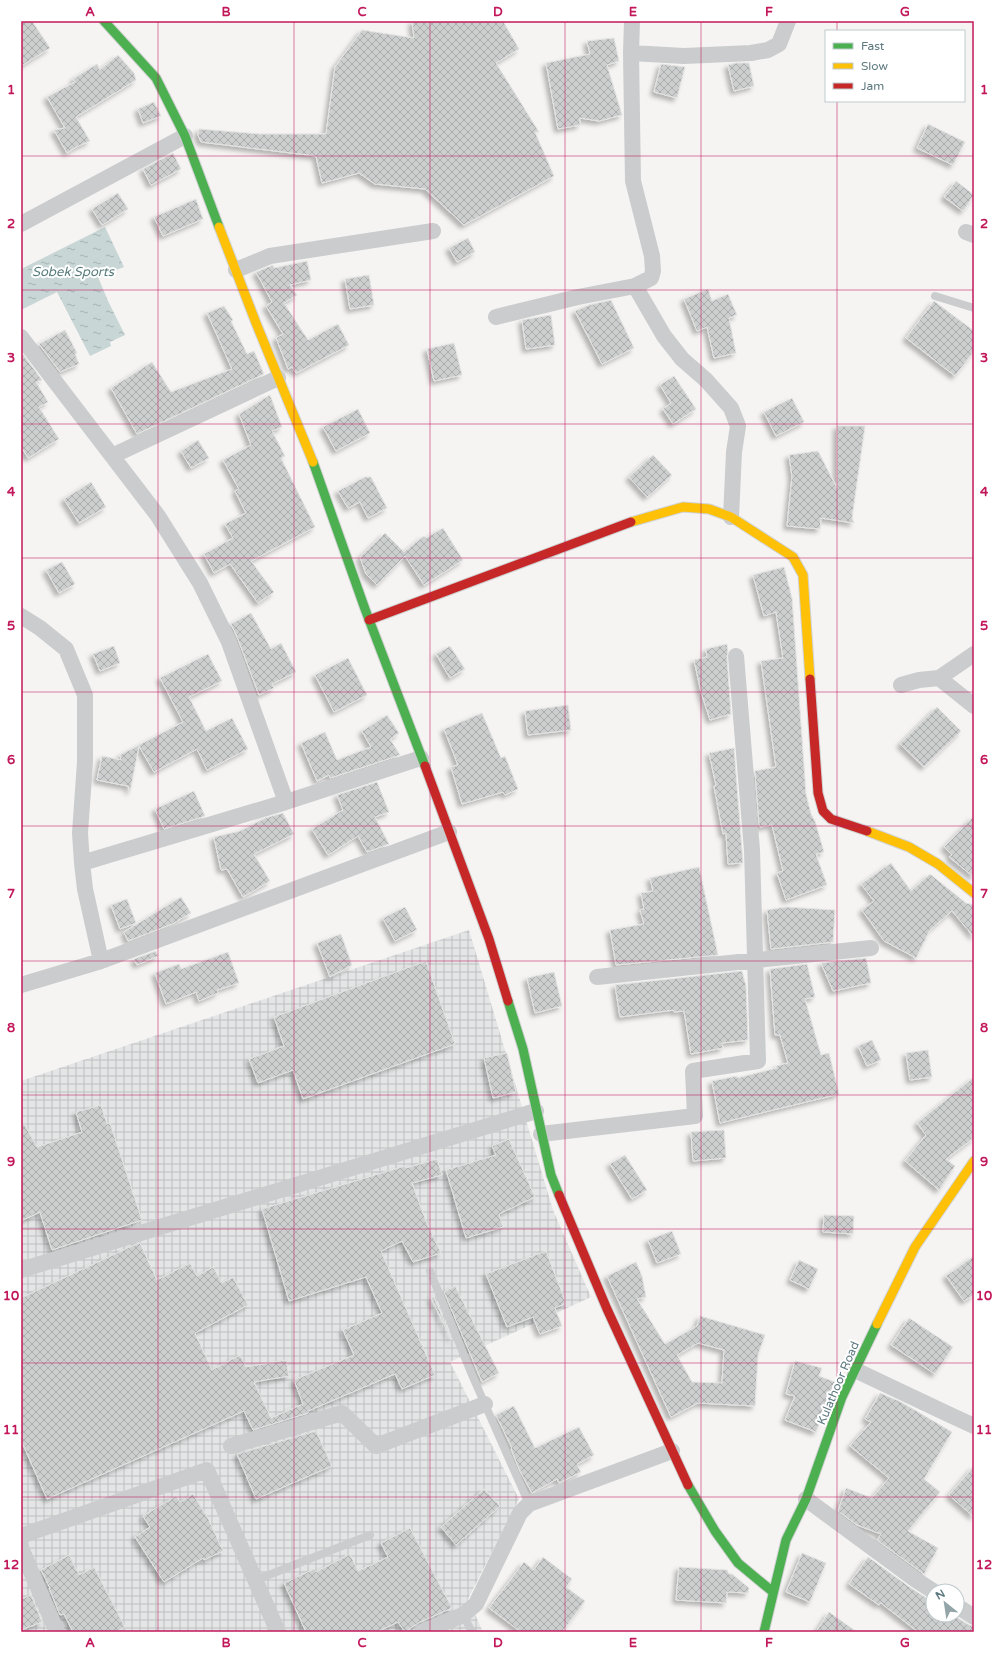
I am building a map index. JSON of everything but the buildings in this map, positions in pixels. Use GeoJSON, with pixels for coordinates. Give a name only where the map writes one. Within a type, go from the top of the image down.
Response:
{"type":"FeatureCollection","features":[{"type":"Feature","properties":{"kind":"street"},"geometry":{"type":"LineString","coordinates":[[104,21],[156,78],[185,136],[278,378],[311,457],[369,620],[421,758],[437,796],[489,939],[523,1049],[551,1175],[607,1309],[689,1488],[715,1532],[738,1563],[773,1592]]}},
{"type":"Feature","properties":{"kind":"street"},"geometry":{"type":"LineString","coordinates":[[496,317],[578,297],[635,286],[651,278],[653,271],[652,256],[633,181],[632,21]]}},
{"type":"Feature","properties":{"kind":"street"},"geometry":{"type":"LineString","coordinates":[[631,53],[684,56],[751,53],[768,50],[779,44],[788,21]]}},
{"type":"Feature","properties":{"kind":"street"},"geometry":{"type":"LineString","coordinates":[[21,224],[185,136]]}},
{"type":"Feature","properties":{"kind":"street"},"geometry":{"type":"LineString","coordinates":[[236,270],[270,256],[433,231]]}},
{"type":"Feature","properties":{"kind":"street"},"geometry":{"type":"LineString","coordinates":[[635,286],[664,336],[682,359],[706,380],[731,408],[738,426],[734,452],[731,517]]}},
{"type":"Feature","properties":{"kind":"street"},"geometry":{"type":"LineString","coordinates":[[21,337],[158,516],[200,583],[229,642],[286,802]]}},
{"type":"Feature","properties":{"kind":"street"},"geometry":{"type":"LineString","coordinates":[[112,456],[278,378]]}},
{"type":"Feature","properties":{"kind":"street"},"geometry":{"type":"LineString","coordinates":[[369,620],[636,520],[683,507],[709,509],[731,517],[793,557],[803,575],[818,793],[823,811],[831,819],[873,833],[909,848],[938,864],[974,893]]}},
{"type":"Feature","properties":{"kind":"street"},"geometry":{"type":"LineString","coordinates":[[21,616],[40,628],[66,649],[85,695],[84,762],[80,833],[85,889],[101,961]]}},
{"type":"Feature","properties":{"kind":"street"},"geometry":{"type":"LineString","coordinates":[[901,685],[919,680],[939,678],[974,654]]}},
{"type":"Feature","properties":{"kind":"street"},"geometry":{"type":"LineString","coordinates":[[541,1134],[695,1116],[693,1070],[758,1061],[752,850],[736,656]]}},
{"type":"Feature","properties":{"kind":"street"},"geometry":{"type":"LineString","coordinates":[[939,678],[974,706]]}},
{"type":"Feature","properties":{"kind":"street"},"geometry":{"type":"LineString","coordinates":[[82,863],[286,802],[421,758]]}},
{"type":"Feature","properties":{"kind":"street"},"geometry":{"type":"LineString","coordinates":[[21,985],[101,961],[449,832]]}},
{"type":"Feature","properties":{"kind":"street"},"geometry":{"type":"LineString","coordinates":[[597,977],[871,948]]}},
{"type":"Feature","properties":{"kind":"street"},"geometry":{"type":"LineString","coordinates":[[21,1270],[536,1111]]}},
{"type":"Feature","properties":{"kind":"street","name":"Kulathoor Road"},"geometry":{"type":"LineString","coordinates":[[764,1632],[786,1540],[806,1499],[842,1398],[915,1247],[974,1161]]}},
{"type":"Feature","properties":{"kind":"street"},"geometry":{"type":"LineString","coordinates":[[855,1370],[974,1426]]}},
{"type":"Feature","properties":{"kind":"street"},"geometry":{"type":"LineString","coordinates":[[231,1446],[342,1413],[376,1446],[485,1404]]}},
{"type":"Feature","properties":{"kind":"street"},"geometry":{"type":"LineString","coordinates":[[422,1632],[463,1615],[476,1604],[520,1513],[529,1504],[546,1496],[606,1476],[672,1451]]}},
{"type":"Feature","properties":{"kind":"street"},"geometry":{"type":"LineString","coordinates":[[21,1536],[207,1470],[278,1632]]}},
{"type":"Feature","properties":{"kind":"street"},"geometry":{"type":"LineString","coordinates":[[806,1499],[925,1586]]}},
{"type":"Feature","properties":{"kind":"street"},"geometry":{"type":"LineString","coordinates":[[21,1548],[56,1632]]}},
{"type":"Feature","properties":{"kind":"street"},"geometry":{"type":"LineString","coordinates":[[965,1611],[974,1617]]}},
{"type":"Feature","properties":{"kind":"lane"},"geometry":{"type":"LineString","coordinates":[[936,296],[974,308]]}},
{"type":"Feature","properties":{"kind":"lane"},"geometry":{"type":"LineString","coordinates":[[430,1272],[485,1404],[529,1504]]}},
{"type":"Feature","properties":{"kind":"lane"},"geometry":{"type":"LineString","coordinates":[[256,1580],[370,1535]]}},
{"type":"Feature","properties":{"kind":"lane"},"geometry":{"type":"LineString","coordinates":[[463,1615],[472,1632]]}},
{"type":"Feature","properties":{"kind":"shaded area"},"geometry":{"type":"Polygon","coordinates":[[[469,930],[553,1210],[591,1297],[450,1362],[519,1499],[468,1599],[483,1632],[21,1632],[21,1081],[469,930]]]}},
{"type":"Feature","properties":{"kind":"water","name":"Sobek Sports"},"geometry":{"type":"Polygon","coordinates":[[[105,227],[124,267],[98,277],[125,335],[110,342],[111,346],[90,356],[57,292],[21,310],[21,269],[105,227]]]}},
{"type":"Feature","properties":{"kind":"traffic: fast"},"geometry":{"type":"LineString","coordinates":[[104,21],[156,78],[185,136],[219,227]]}},
{"type":"Feature","properties":{"kind":"traffic: fast"},"geometry":{"type":"LineString","coordinates":[[313,462],[365,609],[425,766]]}},
{"type":"Feature","properties":{"kind":"traffic: fast"},"geometry":{"type":"LineString","coordinates":[[508,1001],[523,1049],[551,1175],[559,1195]]}},
{"type":"Feature","properties":{"kind":"traffic: fast"},"geometry":{"type":"LineString","coordinates":[[764,1632],[786,1540],[806,1499],[842,1397],[877,1324]]}},
{"type":"Feature","properties":{"kind":"traffic: fast"},"geometry":{"type":"LineString","coordinates":[[688,1485],[715,1531],[738,1563],[773,1592]]}},
{"type":"Feature","properties":{"kind":"traffic: slow"},"geometry":{"type":"LineString","coordinates":[[219,227],[256,323],[313,462]]}},
{"type":"Feature","properties":{"kind":"traffic: slow"},"geometry":{"type":"LineString","coordinates":[[631,522],[683,507],[709,509],[731,517],[793,557],[803,575],[810,679]]}},
{"type":"Feature","properties":{"kind":"traffic: slow"},"geometry":{"type":"LineString","coordinates":[[867,831],[909,847],[938,864],[974,893]]}},
{"type":"Feature","properties":{"kind":"traffic: slow"},"geometry":{"type":"LineString","coordinates":[[877,1324],[915,1247],[974,1161]]}},
{"type":"Feature","properties":{"kind":"traffic: jam"},"geometry":{"type":"LineString","coordinates":[[369,620],[631,522]]}},
{"type":"Feature","properties":{"kind":"traffic: jam"},"geometry":{"type":"LineString","coordinates":[[810,679],[818,793],[823,811],[831,819],[867,831]]}},
{"type":"Feature","properties":{"kind":"traffic: jam"},"geometry":{"type":"LineString","coordinates":[[425,766],[489,939],[508,1001]]}},
{"type":"Feature","properties":{"kind":"traffic: jam"},"geometry":{"type":"LineString","coordinates":[[559,1195],[607,1309],[688,1485]]}}]}
